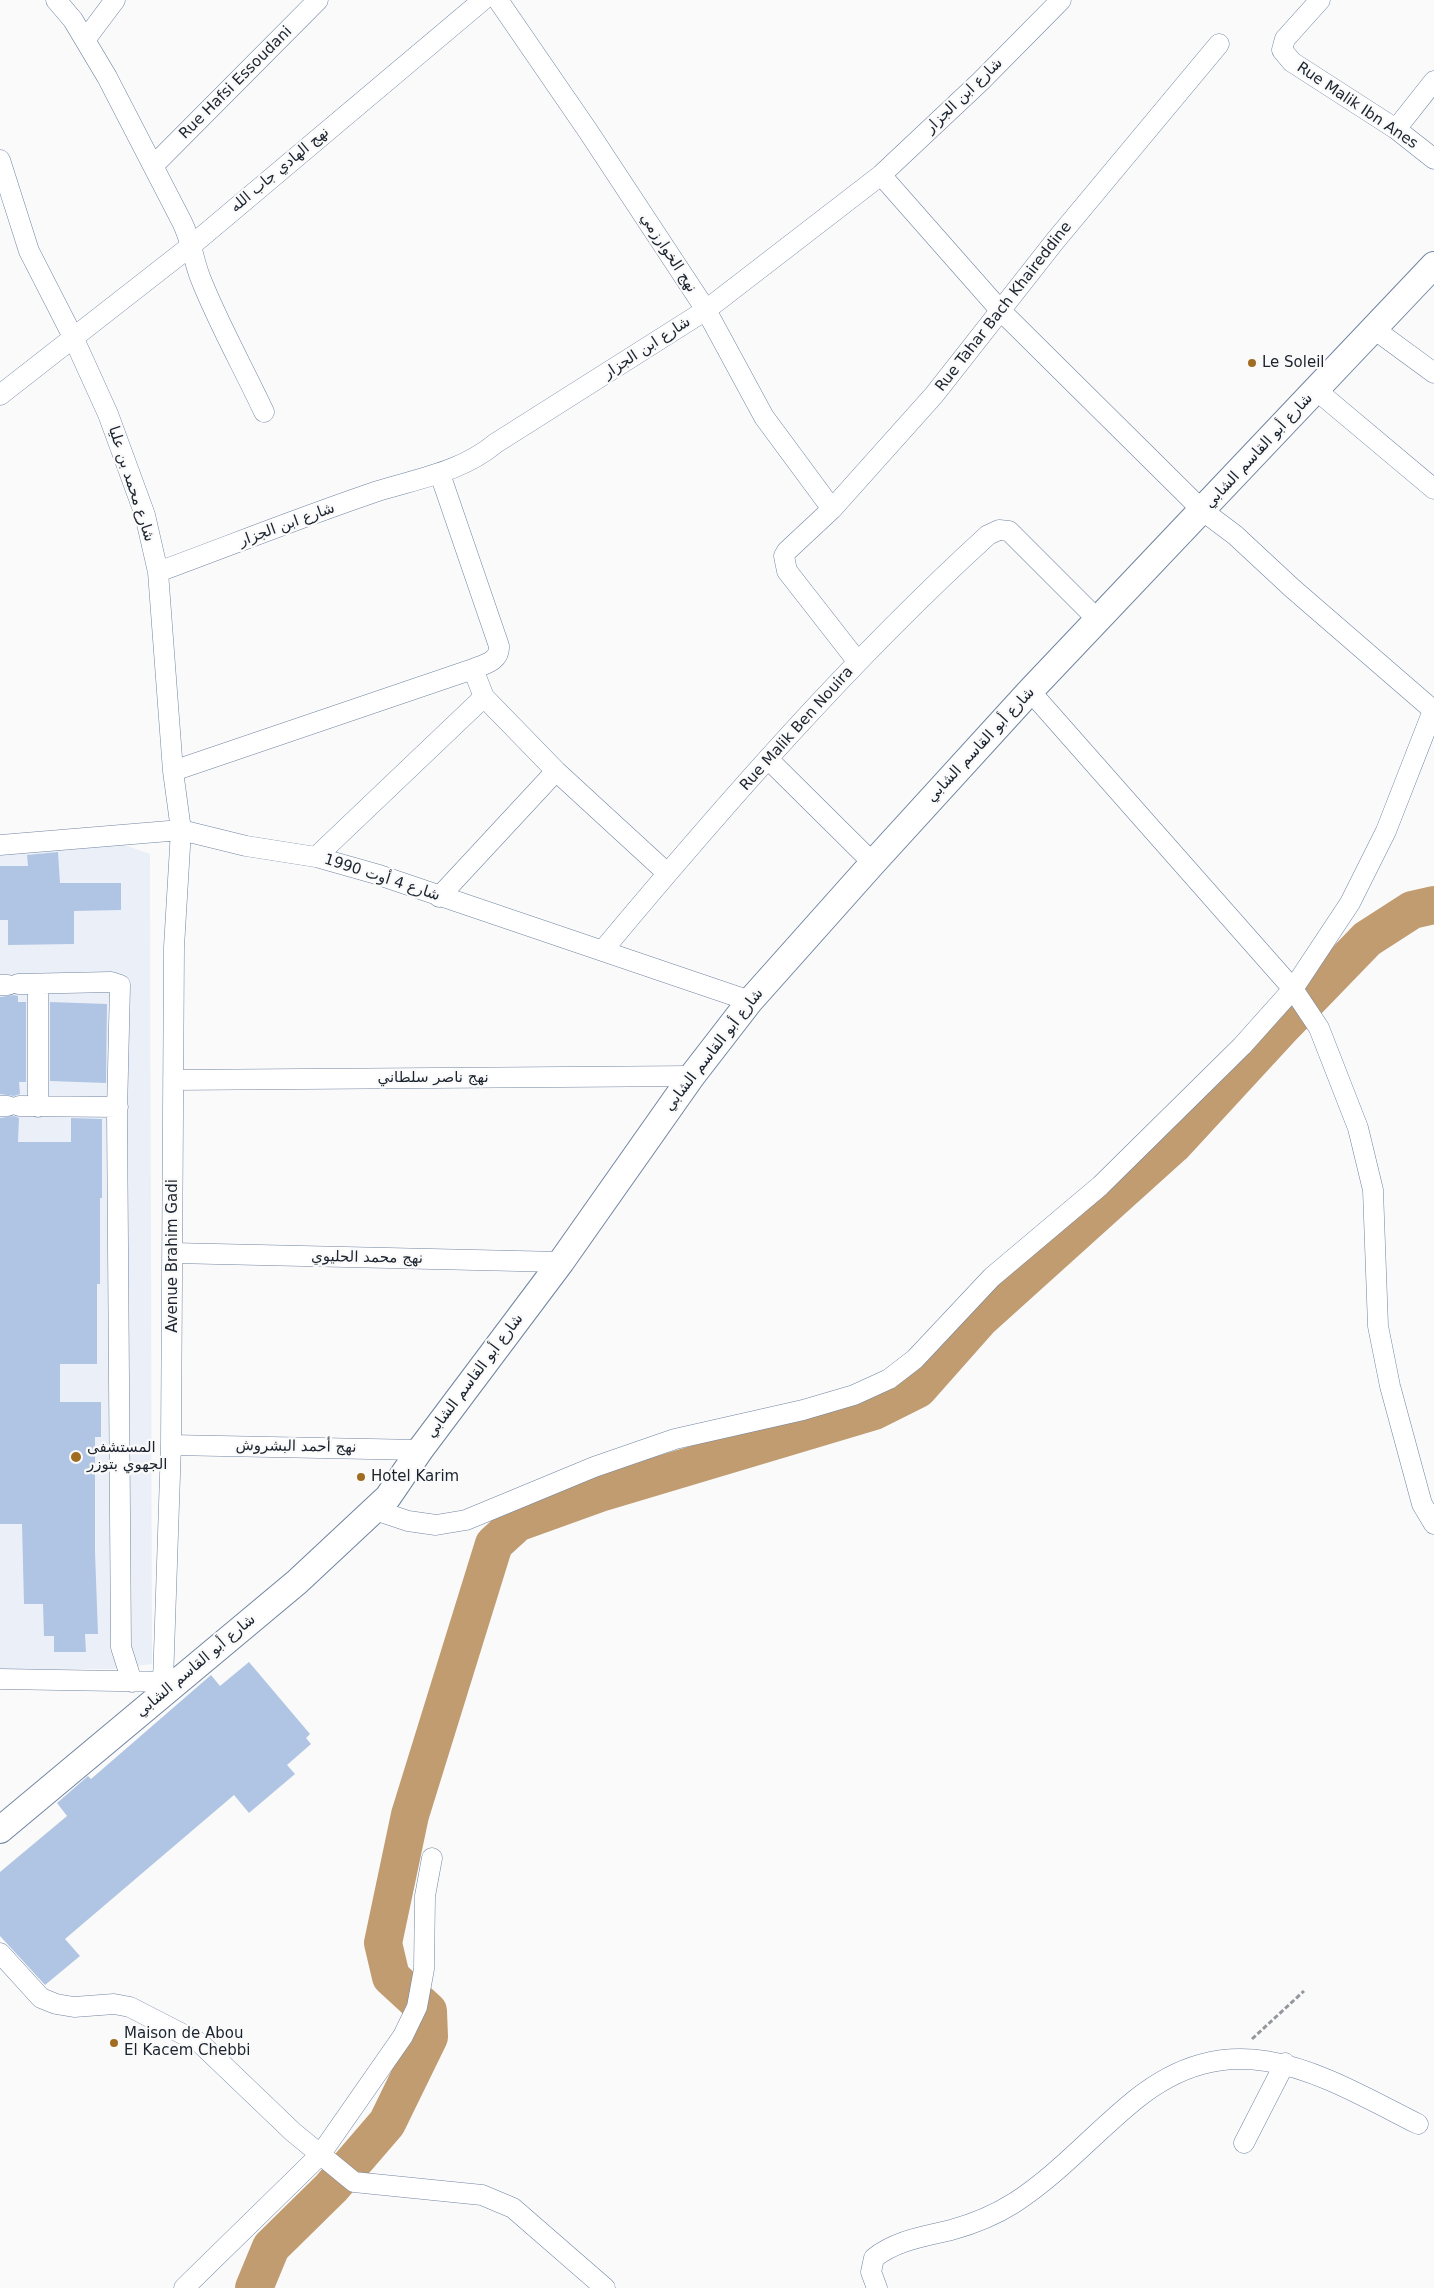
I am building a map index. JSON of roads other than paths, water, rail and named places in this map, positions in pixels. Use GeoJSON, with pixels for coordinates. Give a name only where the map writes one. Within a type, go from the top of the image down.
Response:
{"type":"FeatureCollection","features":[{"type":"Feature","properties":{"kind":"main road","name":"شارع أبو القاسم الشابي"},"geometry":{"type":"LineString","coordinates":[[0,1830],[170,1682],[298,1582],[388,1497],[420,1450],[561,1262],[692,1076],[750,1001],[1030,691],[1203,511],[1434,265]]}},
{"type":"Feature","properties":{"kind":"street"},"geometry":{"type":"LineString","coordinates":[[56,0],[73,20],[154,166],[192,245],[199,275],[210,301],[264,412]]}},
{"type":"Feature","properties":{"kind":"street"},"geometry":{"type":"LineString","coordinates":[[84,40],[115,0]]}},
{"type":"Feature","properties":{"kind":"street","name":"Rue Hafsi Essoudani"},"geometry":{"type":"LineString","coordinates":[[154,166],[318,0]]}},
{"type":"Feature","properties":{"kind":"street","name":"نهج الهادي جاب الله"},"geometry":{"type":"LineString","coordinates":[[0,394],[192,245],[483,0]]}},
{"type":"Feature","properties":{"kind":"street","name":"نهج الخوارزمي"},"geometry":{"type":"LineString","coordinates":[[498,0],[588,131],[706,310],[764,417],[832,509]]}},
{"type":"Feature","properties":{"kind":"street","name":"شارع ابن الجزار"},"geometry":{"type":"LineString","coordinates":[[158,572],[380,491],[440,474],[472,461],[496,443],[706,310],[881,175],[981,81],[1061,0]]}},
{"type":"Feature","properties":{"kind":"street","name":"Rue Malik Ibn Anes"},"geometry":{"type":"LineString","coordinates":[[1320,0],[1285,39],[1282,50],[1292,62],[1396,129],[1434,159]]}},
{"type":"Feature","properties":{"kind":"street","name":"Rue Tahar Bach Khaireddine"},"geometry":{"type":"LineString","coordinates":[[858,662],[787,571],[784,564],[787,551],[832,509],[934,395],[1000,310],[1219,44]]}},
{"type":"Feature","properties":{"kind":"street"},"geometry":{"type":"LineString","coordinates":[[1396,129],[1434,81]]}},
{"type":"Feature","properties":{"kind":"street","name":"شارع محمد بن عليا"},"geometry":{"type":"LineString","coordinates":[[0,160],[29,251],[73,337],[108,414],[144,515],[158,572],[173,771],[181,830]]}},
{"type":"Feature","properties":{"kind":"street"},"geometry":{"type":"LineString","coordinates":[[376,1510],[408,1521],[427,1524],[466,1520],[594,1467],[675,1439],[803,1410],[854,1395],[890,1379],[915,1359],[992,1277],[1100,1186],[1242,1046],[1297,995],[1350,903],[1386,831],[1433,709],[1292,588],[1235,535],[1203,511],[1000,310],[881,175]]}},
{"type":"Feature","properties":{"kind":"street"},"geometry":{"type":"LineString","coordinates":[[1374,329],[1434,374]]}},
{"type":"Feature","properties":{"kind":"street"},"geometry":{"type":"LineString","coordinates":[[1316,390],[1434,489]]}},
{"type":"Feature","properties":{"kind":"street"},"geometry":{"type":"LineString","coordinates":[[173,771],[473,669],[496,658],[500,652],[499,646],[440,474]]}},
{"type":"Feature","properties":{"kind":"street","name":"Rue Malik Ben Nouira"},"geometry":{"type":"LineString","coordinates":[[603,950],[667,873],[858,662],[988,535],[1000,530],[1009,531],[1098,620]]}},
{"type":"Feature","properties":{"kind":"street"},"geometry":{"type":"LineString","coordinates":[[473,669],[484,696],[556,771],[667,873]]}},
{"type":"Feature","properties":{"kind":"street"},"geometry":{"type":"LineString","coordinates":[[1030,691],[1297,995],[1319,1028],[1358,1128],[1373,1190],[1378,1326],[1390,1386],[1422,1504],[1434,1524]]}},
{"type":"Feature","properties":{"kind":"street"},"geometry":{"type":"LineString","coordinates":[[316,857],[484,696]]}},
{"type":"Feature","properties":{"kind":"street"},"geometry":{"type":"LineString","coordinates":[[768,760],[873,863]]}},
{"type":"Feature","properties":{"kind":"street"},"geometry":{"type":"LineString","coordinates":[[439,896],[556,771]]}},
{"type":"Feature","properties":{"kind":"street","name":"شارع 4 أوت 1990"},"geometry":{"type":"LineString","coordinates":[[0,845],[181,830],[246,846],[316,857],[376,874],[750,1001]]}},
{"type":"Feature","properties":{"kind":"street","name":"Avenue Brahim Gadi"},"geometry":{"type":"LineString","coordinates":[[170,1682],[174,947],[181,830]]}},
{"type":"Feature","properties":{"kind":"street"},"geometry":{"type":"LineString","coordinates":[[118,1107],[16,1106],[16,984],[111,982],[120,985],[118,1107],[121,1647],[132,1682]]}},
{"type":"Feature","properties":{"kind":"street","name":"نهج ناصر سلطاني"},"geometry":{"type":"LineString","coordinates":[[173,1080],[692,1076]]}},
{"type":"Feature","properties":{"kind":"street","name":"نهج محمد الحليوي"},"geometry":{"type":"LineString","coordinates":[[173,1254],[561,1262]]}},
{"type":"Feature","properties":{"kind":"street","name":"نهج أحمد البشروش"},"geometry":{"type":"LineString","coordinates":[[171,1445],[420,1450]]}},
{"type":"Feature","properties":{"kind":"street"},"geometry":{"type":"LineString","coordinates":[[0,1679],[170,1682]]}},
{"type":"Feature","properties":{"kind":"street"},"geometry":{"type":"LineString","coordinates":[[184,2288],[326,2160],[403,2036],[417,2007],[424,1968],[425,1896],[432,1858]]}},
{"type":"Feature","properties":{"kind":"street"},"geometry":{"type":"LineString","coordinates":[[0,1953],[41,1998],[56,2004],[74,2007],[114,2004],[130,2006],[200,2043],[242,2085],[326,2160],[354,2182],[482,2195],[513,2208],[605,2288]]}},
{"type":"Feature","properties":{"kind":"street"},"geometry":{"type":"LineString","coordinates":[[877,2288],[871,2272],[874,2258],[885,2249],[901,2242],[951,2230],[999,2212],[1038,2187],[1065,2165],[1135,2100],[1174,2075],[1209,2061],[1239,2059],[1284,2063],[1329,2079],[1418,2124]]}},
{"type":"Feature","properties":{"kind":"street"},"geometry":{"type":"LineString","coordinates":[[1244,2144],[1284,2063]]}},
{"type":"Feature","properties":{"kind":"waterway"},"geometry":{"type":"LineString","coordinates":[[254,2288],[271,2247],[331,2188],[387,2123],[429,2037],[428,2011],[391,1977],[383,1943],[410,1815],[494,1544],[517,1523],[603,1492],[874,1411],[918,1389],[980,1319],[1173,1145],[1280,1029],[1367,939],[1412,910],[1434,905]]}},
{"type":"Feature","properties":{"kind":"place","name":"Le Soleil"},"geometry":{"type":"Point","coordinates":[1252,363]}},
{"type":"Feature","properties":{"kind":"place","name":"المستشفى الجهوي بتوزر"},"geometry":{"type":"Point","coordinates":[76,1457]}},
{"type":"Feature","properties":{"kind":"place","name":"Hotel Karim"},"geometry":{"type":"Point","coordinates":[361,1477]}},
{"type":"Feature","properties":{"kind":"place","name":"Maison de Abou El Kacem Chebbi"},"geometry":{"type":"Point","coordinates":[114,2043]}}]}
